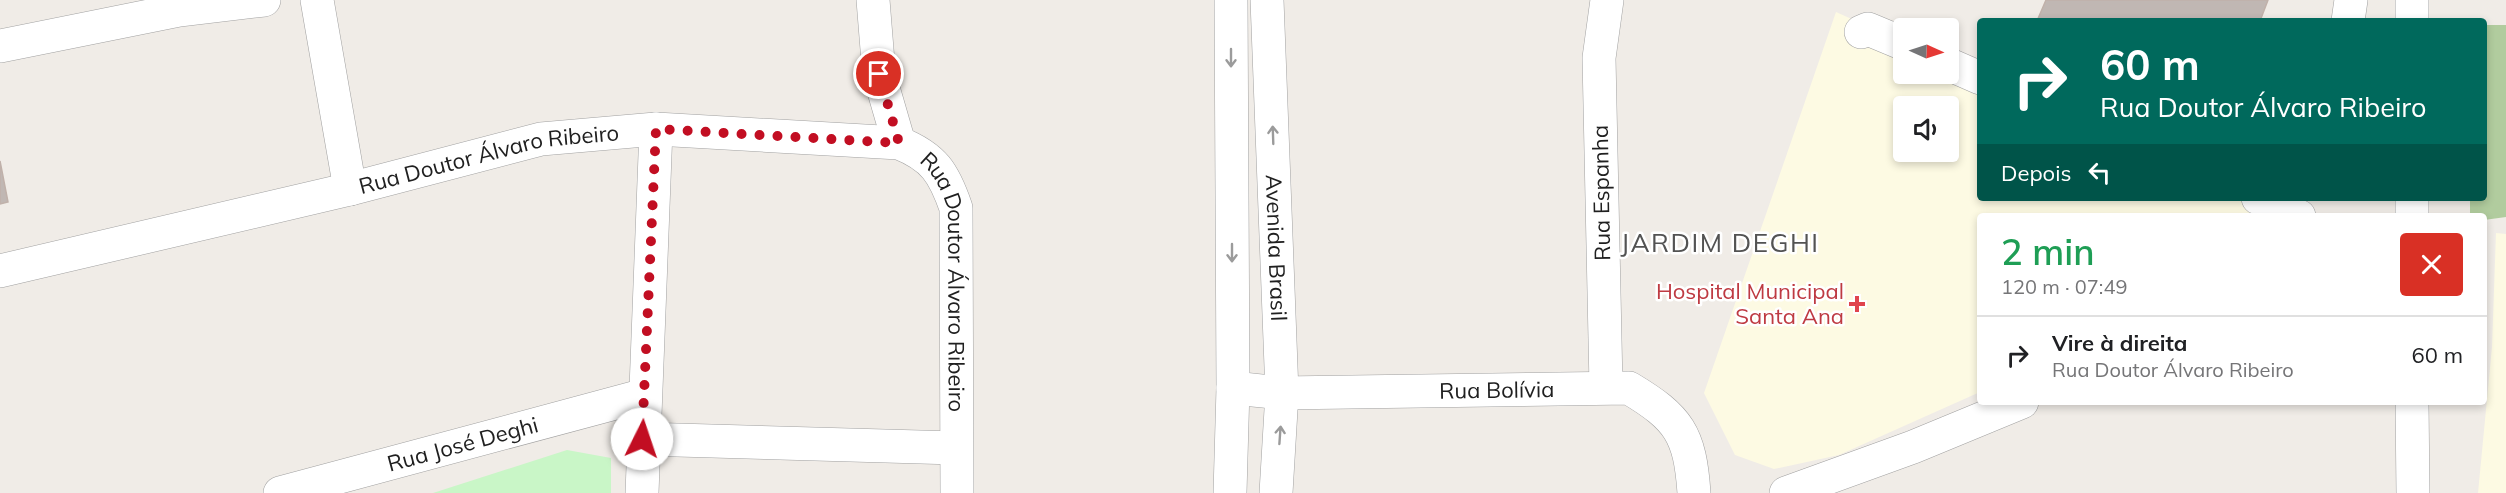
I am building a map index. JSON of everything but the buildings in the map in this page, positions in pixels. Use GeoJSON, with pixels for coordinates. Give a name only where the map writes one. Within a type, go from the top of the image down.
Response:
{"type":"FeatureCollection","features":[{"type":"Feature","properties":{"kind":"street"},"geometry":{"type":"LineString","coordinates":[[0,45],[178,5],[264,0]]}},
{"type":"Feature","properties":{"kind":"street"},"geometry":{"type":"LineString","coordinates":[[317,0],[350,189]]}},
{"type":"Feature","properties":{"kind":"street"},"geometry":{"type":"LineString","coordinates":[[873,0],[879,74],[899,143]]}},
{"type":"Feature","properties":{"kind":"street","name":"Avenida Brasil"},"geometry":{"type":"LineString","coordinates":[[1230,493],[1233,388],[1231,0]]}},
{"type":"Feature","properties":{"kind":"street","name":"Avenida Brasil"},"geometry":{"type":"LineString","coordinates":[[1267,0],[1282,393],[1275,493]]}},
{"type":"Feature","properties":{"kind":"street","name":"Rua Espanha"},"geometry":{"type":"LineString","coordinates":[[1606,386],[1599,58],[1607,0]]}},
{"type":"Feature","properties":{"kind":"street"},"geometry":{"type":"LineString","coordinates":[[2348,18],[2351,0]]}},
{"type":"Feature","properties":{"kind":"street"},"geometry":{"type":"LineString","coordinates":[[2412,0],[2412,18]]}},
{"type":"Feature","properties":{"kind":"street"},"geometry":{"type":"LineString","coordinates":[[1861,32],[1868,29],[1893,39]]}},
{"type":"Feature","properties":{"kind":"street"},"geometry":{"type":"LineString","coordinates":[[1959,69],[1977,77]]}},
{"type":"Feature","properties":{"kind":"street"},"geometry":{"type":"LineString","coordinates":[[642,493],[642,439],[656,129]]}},
{"type":"Feature","properties":{"kind":"street","name":"Rua Doutor Álvaro Ribeiro"},"geometry":{"type":"LineString","coordinates":[[0,271],[350,189],[541,139],[656,129],[899,143],[921,152],[938,170],[948,185],[956,208],[957,493]]}},
{"type":"Feature","properties":{"kind":"street"},"geometry":{"type":"LineString","coordinates":[[2265,201],[2292,213]]}},
{"type":"Feature","properties":{"kind":"street","name":"Rua Bolívia"},"geometry":{"type":"LineString","coordinates":[[1233,388],[1282,393],[1606,386],[1629,388],[1658,405],[1679,427],[1690,454],[1694,493]]}},
{"type":"Feature","properties":{"kind":"street","name":"Rua José Deghi"},"geometry":{"type":"LineString","coordinates":[[280,493],[331,486],[645,395]]}},
{"type":"Feature","properties":{"kind":"street"},"geometry":{"type":"LineString","coordinates":[[1786,493],[1913,447],[2015,405]]}},
{"type":"Feature","properties":{"kind":"street"},"geometry":{"type":"LineString","coordinates":[[2412,405],[2413,493]]}},
{"type":"Feature","properties":{"kind":"street"},"geometry":{"type":"LineString","coordinates":[[642,439],[956,448]]}},
{"type":"Feature","properties":{"kind":"shaded area","name":"Hospital Municipal Santa Ana"},"geometry":{"type":"Polygon","coordinates":[[[1836,12],[1893,38],[1893,84],[1959,84],[1959,75],[1977,76],[1977,201],[2257,201],[2283,213],[1977,213],[1977,393],[1839,455],[1774,469],[1735,455],[1704,393],[1836,12]]]}},
{"type":"Feature","properties":{"kind":"shaded area"},"geometry":{"type":"Polygon","coordinates":[[[2496,233],[2506,234],[2506,493],[2478,493],[2487,405],[2492,347],[2496,233]]]}},
{"type":"Feature","properties":{"kind":"green space"},"geometry":{"type":"Polygon","coordinates":[[[2487,25],[2506,25],[2506,217],[2487,220],[2487,213],[2470,213],[2470,201],[2487,201],[2487,25]]]}},
{"type":"Feature","properties":{"kind":"green space"},"geometry":{"type":"Polygon","coordinates":[[[567,450],[611,458],[611,493],[433,493],[567,450]]]}},
{"type":"Feature","properties":{"kind":"place","name":"Hospital Municipal Santa Ana"},"geometry":{"type":"Point","coordinates":[1857,304]}},
{"type":"Feature","properties":{"kind":"district","name":"JARDIM DEGHI"},"geometry":{"type":"Point","coordinates":[1720,242]}},
{"type":"Feature","properties":{"kind":"route"},"geometry":{"type":"LineString","coordinates":[[642,439],[656,129],[899,143],[879,74]]}}]}
